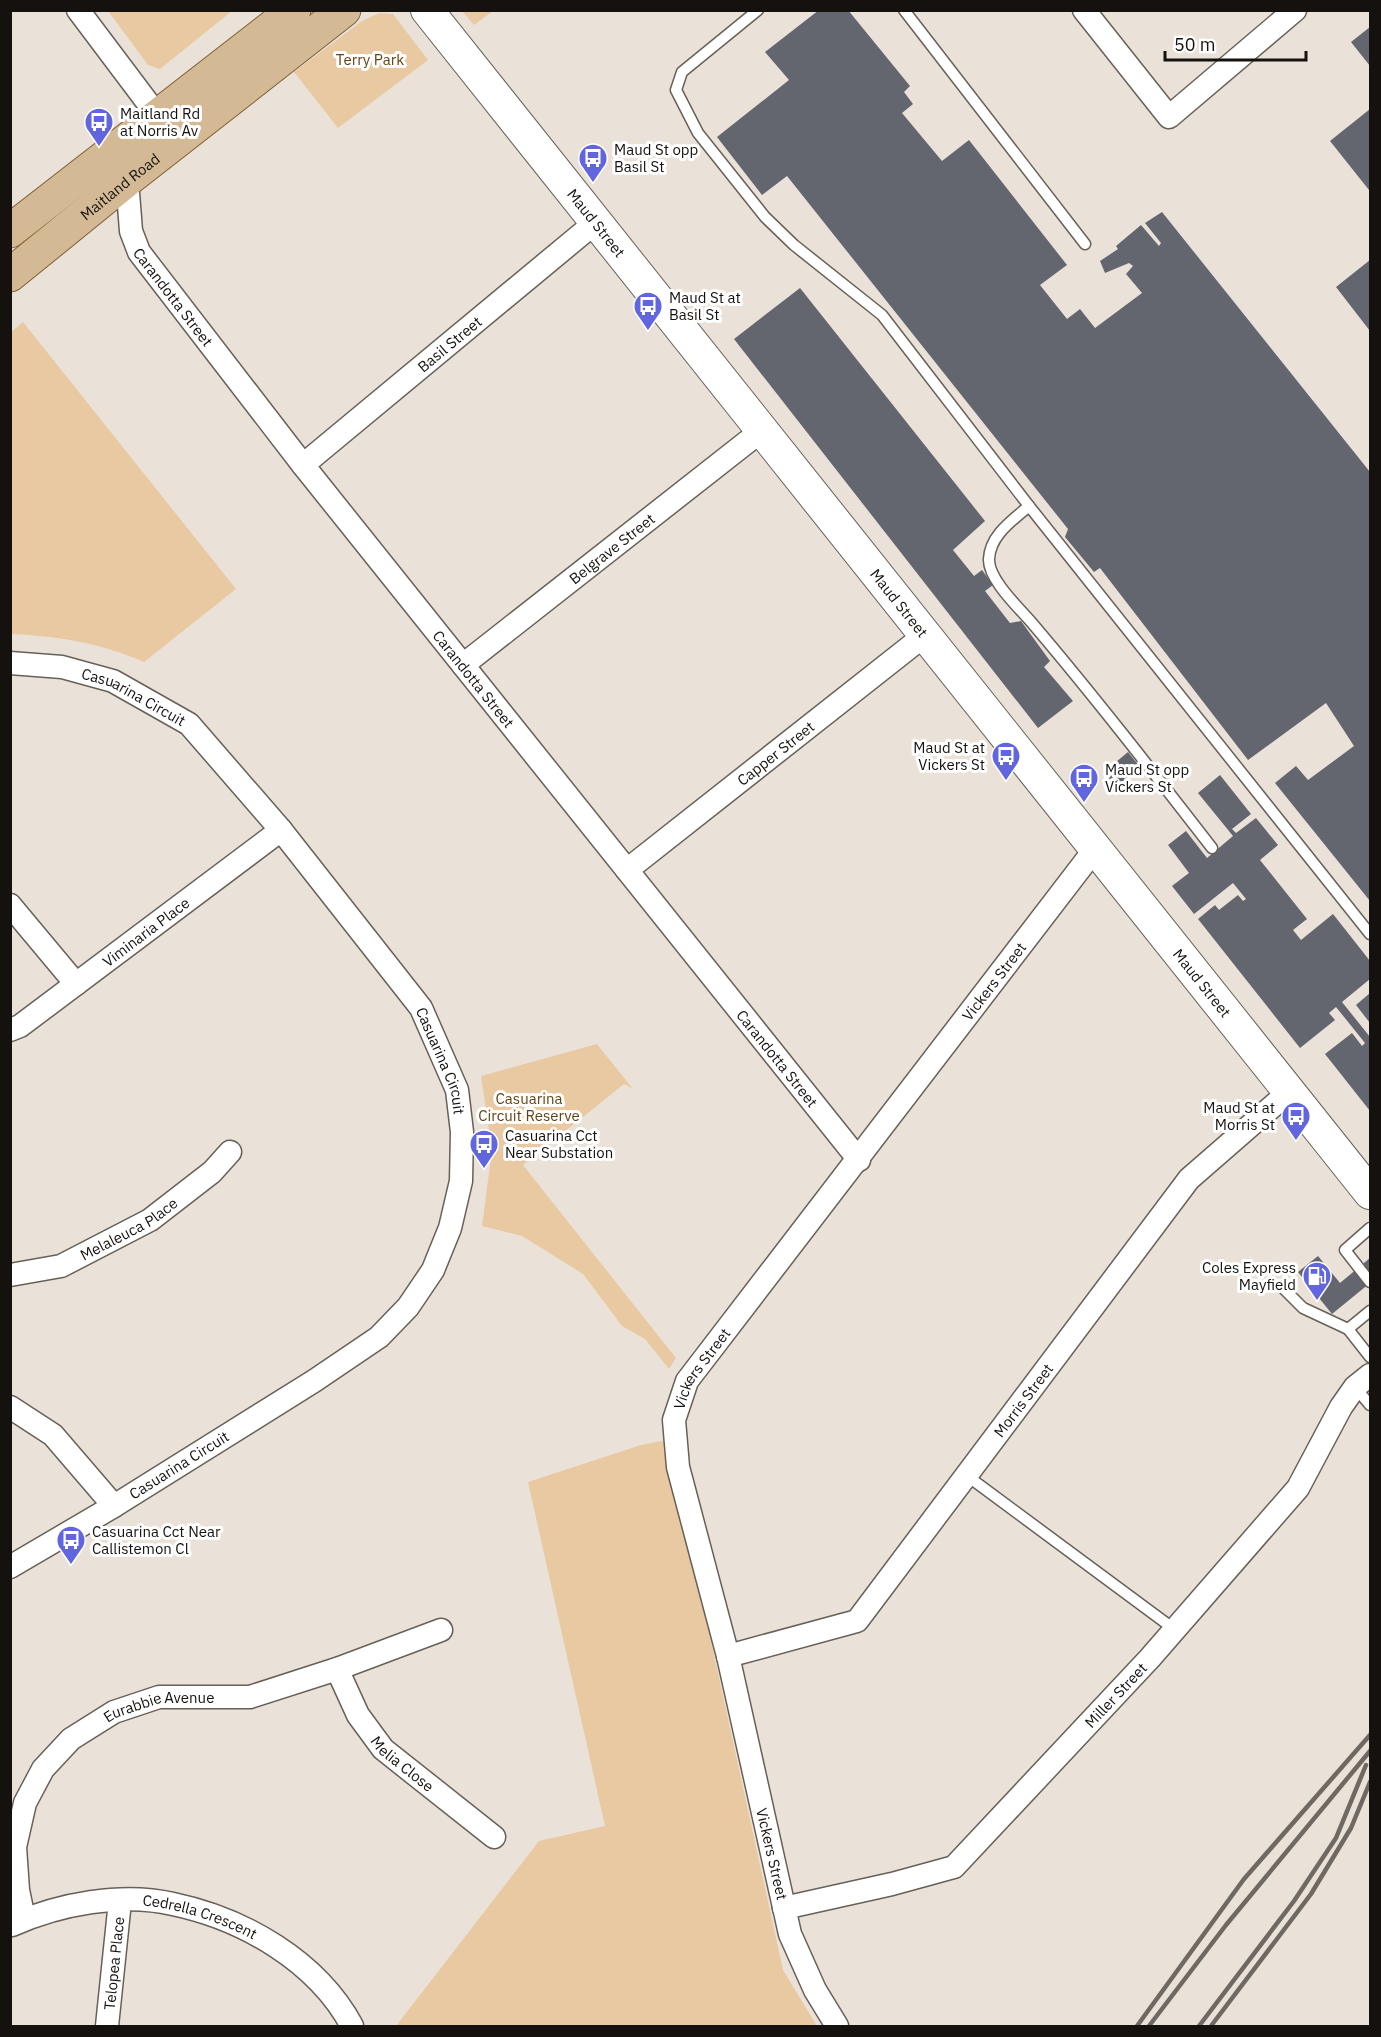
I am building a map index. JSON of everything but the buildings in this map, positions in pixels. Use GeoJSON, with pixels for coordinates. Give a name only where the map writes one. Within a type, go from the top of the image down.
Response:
{"type":"FeatureCollection","features":[{"type":"Feature","properties":{"kind":"main road"},"geometry":{"type":"LineString","coordinates":[[10,231],[294,10]]}},
{"type":"Feature","properties":{"kind":"main road","name":"Maitland Road"},"geometry":{"type":"LineString","coordinates":[[10,275],[344,10]]}},
{"type":"Feature","properties":{"kind":"main road","name":"Maud Street"},"geometry":{"type":"LineString","coordinates":[[427,10],[1371,1193]]}},
{"type":"Feature","properties":{"kind":"street"},"geometry":{"type":"LineString","coordinates":[[78,10],[157,115]]}},
{"type":"Feature","properties":{"kind":"street"},"geometry":{"type":"LineString","coordinates":[[1084,10],[1169,117],[1295,10]]}},
{"type":"Feature","properties":{"kind":"street","name":"Carandotta Street"},"geometry":{"type":"LineString","coordinates":[[127,180],[128,214],[139,252],[303,465],[859,1160]]}},
{"type":"Feature","properties":{"kind":"street","name":"Basil Street"},"geometry":{"type":"LineString","coordinates":[[303,465],[596,222]]}},
{"type":"Feature","properties":{"kind":"street","name":"Belgrave Street"},"geometry":{"type":"LineString","coordinates":[[463,664],[761,431]]}},
{"type":"Feature","properties":{"kind":"street","name":"Capper Street"},"geometry":{"type":"LineString","coordinates":[[627,870],[925,635]]}},
{"type":"Feature","properties":{"kind":"street","name":"Casuarina Circuit"},"geometry":{"type":"LineString","coordinates":[[10,663],[62,667],[113,681],[189,724],[281,830],[421,1008],[457,1090],[462,1132],[461,1181],[453,1216],[433,1270],[408,1306],[379,1336],[314,1381],[114,1506],[10,1567]]}},
{"type":"Feature","properties":{"kind":"street","name":"Viminaria Place"},"geometry":{"type":"LineString","coordinates":[[10,1030],[76,984],[281,830]]}},
{"type":"Feature","properties":{"kind":"street","name":"Vickers Street"},"geometry":{"type":"LineString","coordinates":[[837,2026],[815,1990],[794,1944],[784,1908],[728,1656],[678,1467],[674,1420],[687,1381],[859,1160],[1095,849]]}},
{"type":"Feature","properties":{"kind":"street"},"geometry":{"type":"LineString","coordinates":[[10,905],[76,984]]}},
{"type":"Feature","properties":{"kind":"street","name":"Morris Street"},"geometry":{"type":"LineString","coordinates":[[728,1656],[857,1621],[1190,1179],[1289,1092]]}},
{"type":"Feature","properties":{"kind":"street","name":"Melaleuca Place"},"geometry":{"type":"LineString","coordinates":[[10,1275],[61,1266],[150,1220],[212,1172],[230,1152]]}},
{"type":"Feature","properties":{"kind":"street","name":"Miller Street"},"geometry":{"type":"LineString","coordinates":[[784,1908],[892,1884],[954,1867],[1174,1629],[1298,1488],[1335,1417],[1363,1381]]}},
{"type":"Feature","properties":{"kind":"street","name":"Casuarina Circuit"},"geometry":{"type":"LineString","coordinates":[[10,1407],[53,1435],[114,1506]]}},
{"type":"Feature","properties":{"kind":"street","name":"Eurabbie Avenue"},"geometry":{"type":"LineString","coordinates":[[17,1922],[18,1890],[15,1847],[25,1803],[43,1769],[71,1739],[114,1712],[159,1697],[250,1697],[337,1669],[441,1630]]}},
{"type":"Feature","properties":{"kind":"street","name":"Melia Close"},"geometry":{"type":"LineString","coordinates":[[337,1669],[358,1715],[383,1749],[494,1837]]}},
{"type":"Feature","properties":{"kind":"street","name":"Cedrella Crescent"},"geometry":{"type":"LineString","coordinates":[[17,1922],[78,1904],[120,1901],[172,1903],[243,1926],[294,1958],[340,2005],[352,2026]]}},
{"type":"Feature","properties":{"kind":"street","name":"Telopea Place"},"geometry":{"type":"LineString","coordinates":[[107,2026],[120,1901]]}},
{"type":"Feature","properties":{"kind":"lane"},"geometry":{"type":"LineString","coordinates":[[758,10],[682,72],[676,90],[682,106],[698,133],[765,217],[794,245],[882,315],[1029,506],[1371,934]]}},
{"type":"Feature","properties":{"kind":"lane"},"geometry":{"type":"LineString","coordinates":[[904,10],[1085,244]]}},
{"type":"Feature","properties":{"kind":"lane"},"geometry":{"type":"LineString","coordinates":[[1029,506],[998,534],[991,547],[988,561],[999,585],[1084,684],[1212,848]]}},
{"type":"Feature","properties":{"kind":"lane"},"geometry":{"type":"LineString","coordinates":[[1371,1228],[1345,1250],[1371,1282]]}},
{"type":"Feature","properties":{"kind":"lane"},"geometry":{"type":"LineString","coordinates":[[1283,1288],[1303,1308],[1348,1329],[1371,1357]]}},
{"type":"Feature","properties":{"kind":"lane"},"geometry":{"type":"LineString","coordinates":[[1348,1329],[1371,1311]]}},
{"type":"Feature","properties":{"kind":"lane"},"geometry":{"type":"LineString","coordinates":[[1363,1381],[1371,1405]]}},
{"type":"Feature","properties":{"kind":"lane"},"geometry":{"type":"LineString","coordinates":[[966,1475],[1174,1629]]}},
{"type":"Feature","properties":{"kind":"green space"},"geometry":{"type":"Polygon","coordinates":[[[108,11],[232,11],[160,69],[148,65],[108,11]]]}},
{"type":"Feature","properties":{"kind":"green space"},"geometry":{"type":"Polygon","coordinates":[[[462,11],[493,11],[474,25],[462,11]]]}},
{"type":"Feature","properties":{"kind":"green space","name":"Terry Park"},"geometry":{"type":"Polygon","coordinates":[[[379,13],[393,14],[428,60],[338,128],[294,72],[362,21],[379,13]]]}},
{"type":"Feature","properties":{"kind":"green space"},"geometry":{"type":"Polygon","coordinates":[[[23,322],[236,589],[144,662],[112,650],[79,642],[11,634],[10,333],[23,322]]]}},
{"type":"Feature","properties":{"kind":"green space","name":"Casuarina Circuit Reserve"},"geometry":{"type":"Polygon","coordinates":[[[597,1044],[633,1089],[624,1084],[523,1165],[676,1358],[669,1369],[645,1339],[622,1326],[583,1274],[522,1236],[482,1226],[492,1150],[481,1076],[597,1044]]]}},
{"type":"Feature","properties":{"kind":"green space"},"geometry":{"type":"Polygon","coordinates":[[[667,1440],[783,1970],[817,2026],[396,2026],[539,1841],[605,1826],[528,1482],[641,1445],[667,1440]]]}},
{"type":"Feature","properties":{"kind":"railway"},"geometry":{"type":"LineString","coordinates":[[1137,2026],[1244,1879],[1370,1735]]}},
{"type":"Feature","properties":{"kind":"railway"},"geometry":{"type":"LineString","coordinates":[[1149,2026],[1226,1925],[1370,1751]]}},
{"type":"Feature","properties":{"kind":"railway"},"geometry":{"type":"LineString","coordinates":[[1199,2026],[1294,1901],[1336,1838],[1366,1765]]}},
{"type":"Feature","properties":{"kind":"railway"},"geometry":{"type":"LineString","coordinates":[[1211,2026],[1311,1894],[1351,1828],[1370,1782]]}},
{"type":"Feature","properties":{"kind":"place","name":"Maitland Rd at Norris Av"},"geometry":{"type":"Point","coordinates":[99,148]}},
{"type":"Feature","properties":{"kind":"place","name":"Maud St opp Basil St"},"geometry":{"type":"Point","coordinates":[593,184]}},
{"type":"Feature","properties":{"kind":"place","name":"Maud St at Basil St"},"geometry":{"type":"Point","coordinates":[648,332]}},
{"type":"Feature","properties":{"kind":"place","name":"Maud St at Vickers St"},"geometry":{"type":"Point","coordinates":[1006,782]}},
{"type":"Feature","properties":{"kind":"place","name":"Maud St opp Vickers St"},"geometry":{"type":"Point","coordinates":[1084,804]}},
{"type":"Feature","properties":{"kind":"place","name":"Maud St at Morris St"},"geometry":{"type":"Point","coordinates":[1296,1142]}},
{"type":"Feature","properties":{"kind":"place","name":"Casuarina Cct Near Substation"},"geometry":{"type":"Point","coordinates":[484,1170]}},
{"type":"Feature","properties":{"kind":"place","name":"Coles Express Mayfield"},"geometry":{"type":"Point","coordinates":[1317,1302]}},
{"type":"Feature","properties":{"kind":"place","name":"Casuarina Cct Near Callistemon Cl"},"geometry":{"type":"Point","coordinates":[71,1566]}}]}
